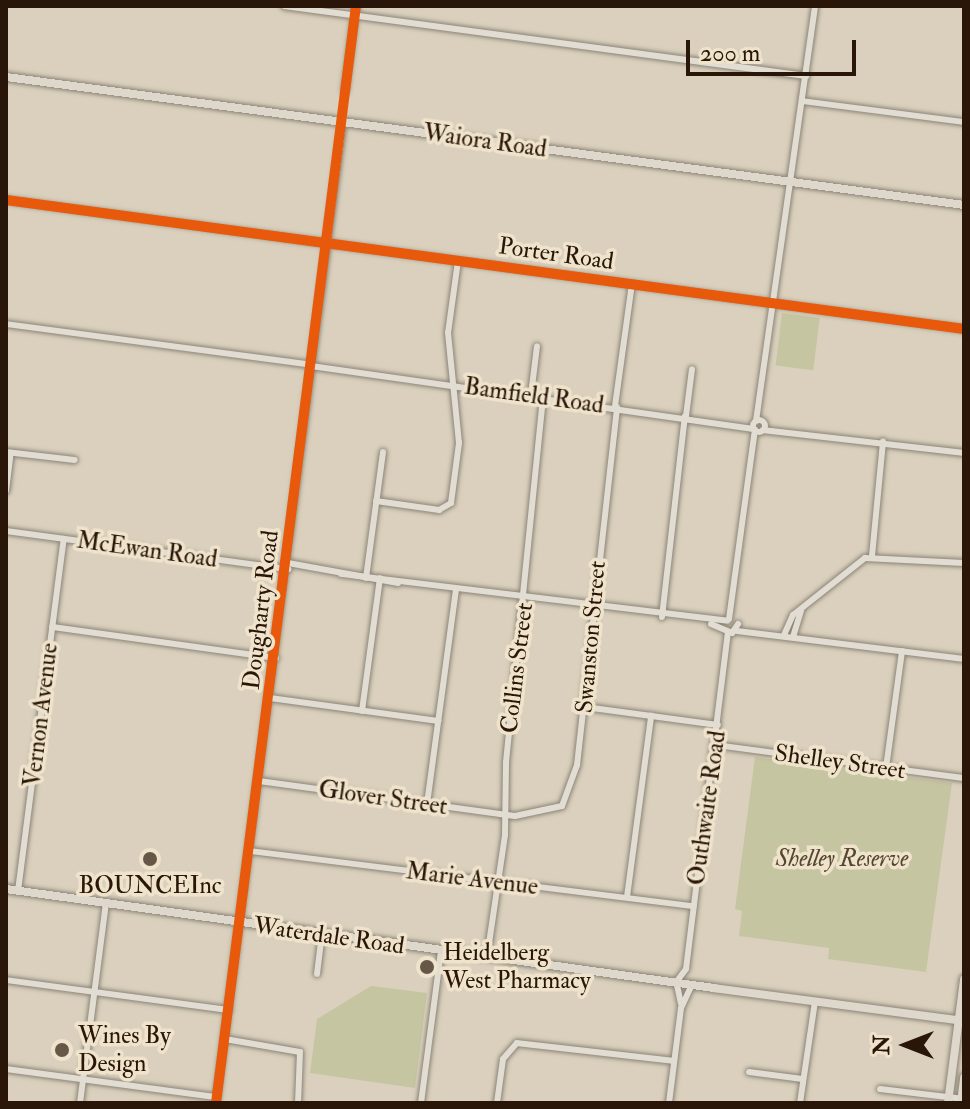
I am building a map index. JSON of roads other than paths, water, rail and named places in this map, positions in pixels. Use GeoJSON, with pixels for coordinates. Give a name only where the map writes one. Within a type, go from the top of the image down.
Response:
{"type":"FeatureCollection","features":[{"type":"Feature","properties":{"kind":"main road","name":"Waiora Road"},"geometry":{"type":"LineString","coordinates":[[6,77],[964,205]]}},
{"type":"Feature","properties":{"kind":"main road","name":"Waterdale Road"},"geometry":{"type":"LineString","coordinates":[[6,889],[961,1021]]}},
{"type":"Feature","properties":{"kind":"main road"},"geometry":{"type":"LineString","coordinates":[[948,1101],[961,1021],[964,979]]}},
{"type":"Feature","properties":{"kind":"main road"},"geometry":{"type":"LineString","coordinates":[[962,1101],[964,1077]]}},
{"type":"Feature","properties":{"kind":"street"},"geometry":{"type":"LineString","coordinates":[[284,6],[806,76]]}},
{"type":"Feature","properties":{"kind":"street"},"geometry":{"type":"LineString","coordinates":[[345,91],[356,6]]}},
{"type":"Feature","properties":{"kind":"street","name":"Outhwaite Road"},"geometry":{"type":"LineString","coordinates":[[677,983],[686,969],[815,6]]}},
{"type":"Feature","properties":{"kind":"street"},"geometry":{"type":"LineString","coordinates":[[802,101],[964,122]]}},
{"type":"Feature","properties":{"kind":"street","name":"Dougharty Road"},"geometry":{"type":"LineString","coordinates":[[217,1100],[288,569],[343,122]]}},
{"type":"Feature","properties":{"kind":"street","name":"Porter Road"},"geometry":{"type":"LineString","coordinates":[[6,200],[964,329]]}},
{"type":"Feature","properties":{"kind":"street"},"geometry":{"type":"LineString","coordinates":[[376,501],[449,506],[459,446],[449,328],[458,261]]}},
{"type":"Feature","properties":{"kind":"street","name":"Swanston Street"},"geometry":{"type":"LineString","coordinates":[[506,814],[540,815],[562,806],[574,781],[597,608],[616,406],[632,284]]}},
{"type":"Feature","properties":{"kind":"street","name":"Bamfield Road"},"geometry":{"type":"LineString","coordinates":[[6,324],[964,453]]}},
{"type":"Feature","properties":{"kind":"street"},"geometry":{"type":"LineString","coordinates":[[531,395],[537,346]]}},
{"type":"Feature","properties":{"kind":"street"},"geometry":{"type":"LineString","coordinates":[[662,617],[692,369]]}},
{"type":"Feature","properties":{"kind":"street","name":"Collins Street"},"geometry":{"type":"LineString","coordinates":[[488,958],[506,814],[506,755],[543,397]]}},
{"type":"Feature","properties":{"kind":"street"},"geometry":{"type":"LineString","coordinates":[[872,556],[883,442]]}},
{"type":"Feature","properties":{"kind":"street"},"geometry":{"type":"LineString","coordinates":[[6,491],[8,452],[75,460]]}},
{"type":"Feature","properties":{"kind":"street"},"geometry":{"type":"LineString","coordinates":[[366,575],[383,452]]}},
{"type":"Feature","properties":{"kind":"street","name":"McEwan Road"},"geometry":{"type":"LineString","coordinates":[[6,531],[288,569],[366,575],[379,581],[964,659]]}},
{"type":"Feature","properties":{"kind":"street","name":"Vernon Avenue"},"geometry":{"type":"LineString","coordinates":[[18,891],[64,539]]}},
{"type":"Feature","properties":{"kind":"street"},"geometry":{"type":"LineString","coordinates":[[784,635],[803,608],[842,570],[872,556],[964,563]]}},
{"type":"Feature","properties":{"kind":"street"},"geometry":{"type":"LineString","coordinates":[[362,711],[379,581]]}},
{"type":"Feature","properties":{"kind":"street"},"geometry":{"type":"LineString","coordinates":[[427,804],[456,589]]}},
{"type":"Feature","properties":{"kind":"street"},"geometry":{"type":"LineString","coordinates":[[793,637],[803,608]]}},
{"type":"Feature","properties":{"kind":"street"},"geometry":{"type":"LineString","coordinates":[[52,627],[276,658]]}},
{"type":"Feature","properties":{"kind":"street"},"geometry":{"type":"LineString","coordinates":[[886,768],[902,651]]}},
{"type":"Feature","properties":{"kind":"street"},"geometry":{"type":"LineString","coordinates":[[270,698],[438,721]]}},
{"type":"Feature","properties":{"kind":"street"},"geometry":{"type":"LineString","coordinates":[[585,707],[718,725]]}},
{"type":"Feature","properties":{"kind":"street"},"geometry":{"type":"LineString","coordinates":[[627,897],[651,716]]}},
{"type":"Feature","properties":{"kind":"street","name":"Shelley Street"},"geometry":{"type":"LineString","coordinates":[[716,745],[964,778]]}},
{"type":"Feature","properties":{"kind":"street","name":"Glover Street"},"geometry":{"type":"LineString","coordinates":[[259,781],[506,814]]}},
{"type":"Feature","properties":{"kind":"street","name":"Marie Avenue"},"geometry":{"type":"LineString","coordinates":[[250,851],[694,906]]}},
{"type":"Feature","properties":{"kind":"street"},"geometry":{"type":"LineString","coordinates":[[80,1103],[106,903]]}},
{"type":"Feature","properties":{"kind":"street"},"geometry":{"type":"LineString","coordinates":[[317,974],[322,935]]}},
{"type":"Feature","properties":{"kind":"street"},"geometry":{"type":"LineString","coordinates":[[421,1103],[441,951]]}},
{"type":"Feature","properties":{"kind":"street"},"geometry":{"type":"LineString","coordinates":[[669,1103],[681,1008],[691,985],[686,969]]}},
{"type":"Feature","properties":{"kind":"street"},"geometry":{"type":"LineString","coordinates":[[6,980],[229,1010]]}},
{"type":"Feature","properties":{"kind":"street"},"geometry":{"type":"LineString","coordinates":[[677,983],[681,1008]]}},
{"type":"Feature","properties":{"kind":"street"},"geometry":{"type":"LineString","coordinates":[[800,1103],[815,1001]]}},
{"type":"Feature","properties":{"kind":"street"},"geometry":{"type":"LineString","coordinates":[[225,1039],[298,1050],[298,1103]]}},
{"type":"Feature","properties":{"kind":"street"},"geometry":{"type":"LineString","coordinates":[[497,1103],[503,1059],[517,1043],[674,1061]]}},
{"type":"Feature","properties":{"kind":"street"},"geometry":{"type":"LineString","coordinates":[[6,1069],[217,1100]]}},
{"type":"Feature","properties":{"kind":"street"},"geometry":{"type":"LineString","coordinates":[[749,1072],[803,1079]]}},
{"type":"Feature","properties":{"kind":"street"},"geometry":{"type":"LineString","coordinates":[[880,1089],[962,1101]]}},
{"type":"Feature","properties":{"kind":"place","name":"BOUNCEInc"},"geometry":{"type":"Point","coordinates":[150,859]}},
{"type":"Feature","properties":{"kind":"place","name":"Heidelberg West Pharmacy"},"geometry":{"type":"Point","coordinates":[427,967]}},
{"type":"Feature","properties":{"kind":"place","name":"Wines By Design"},"geometry":{"type":"Point","coordinates":[62,1050]}},
{"type":"Feature","properties":{"kind":"park label","name":"Shelley Reserve"},"geometry":{"type":"Point","coordinates":[842,859]}}]}
